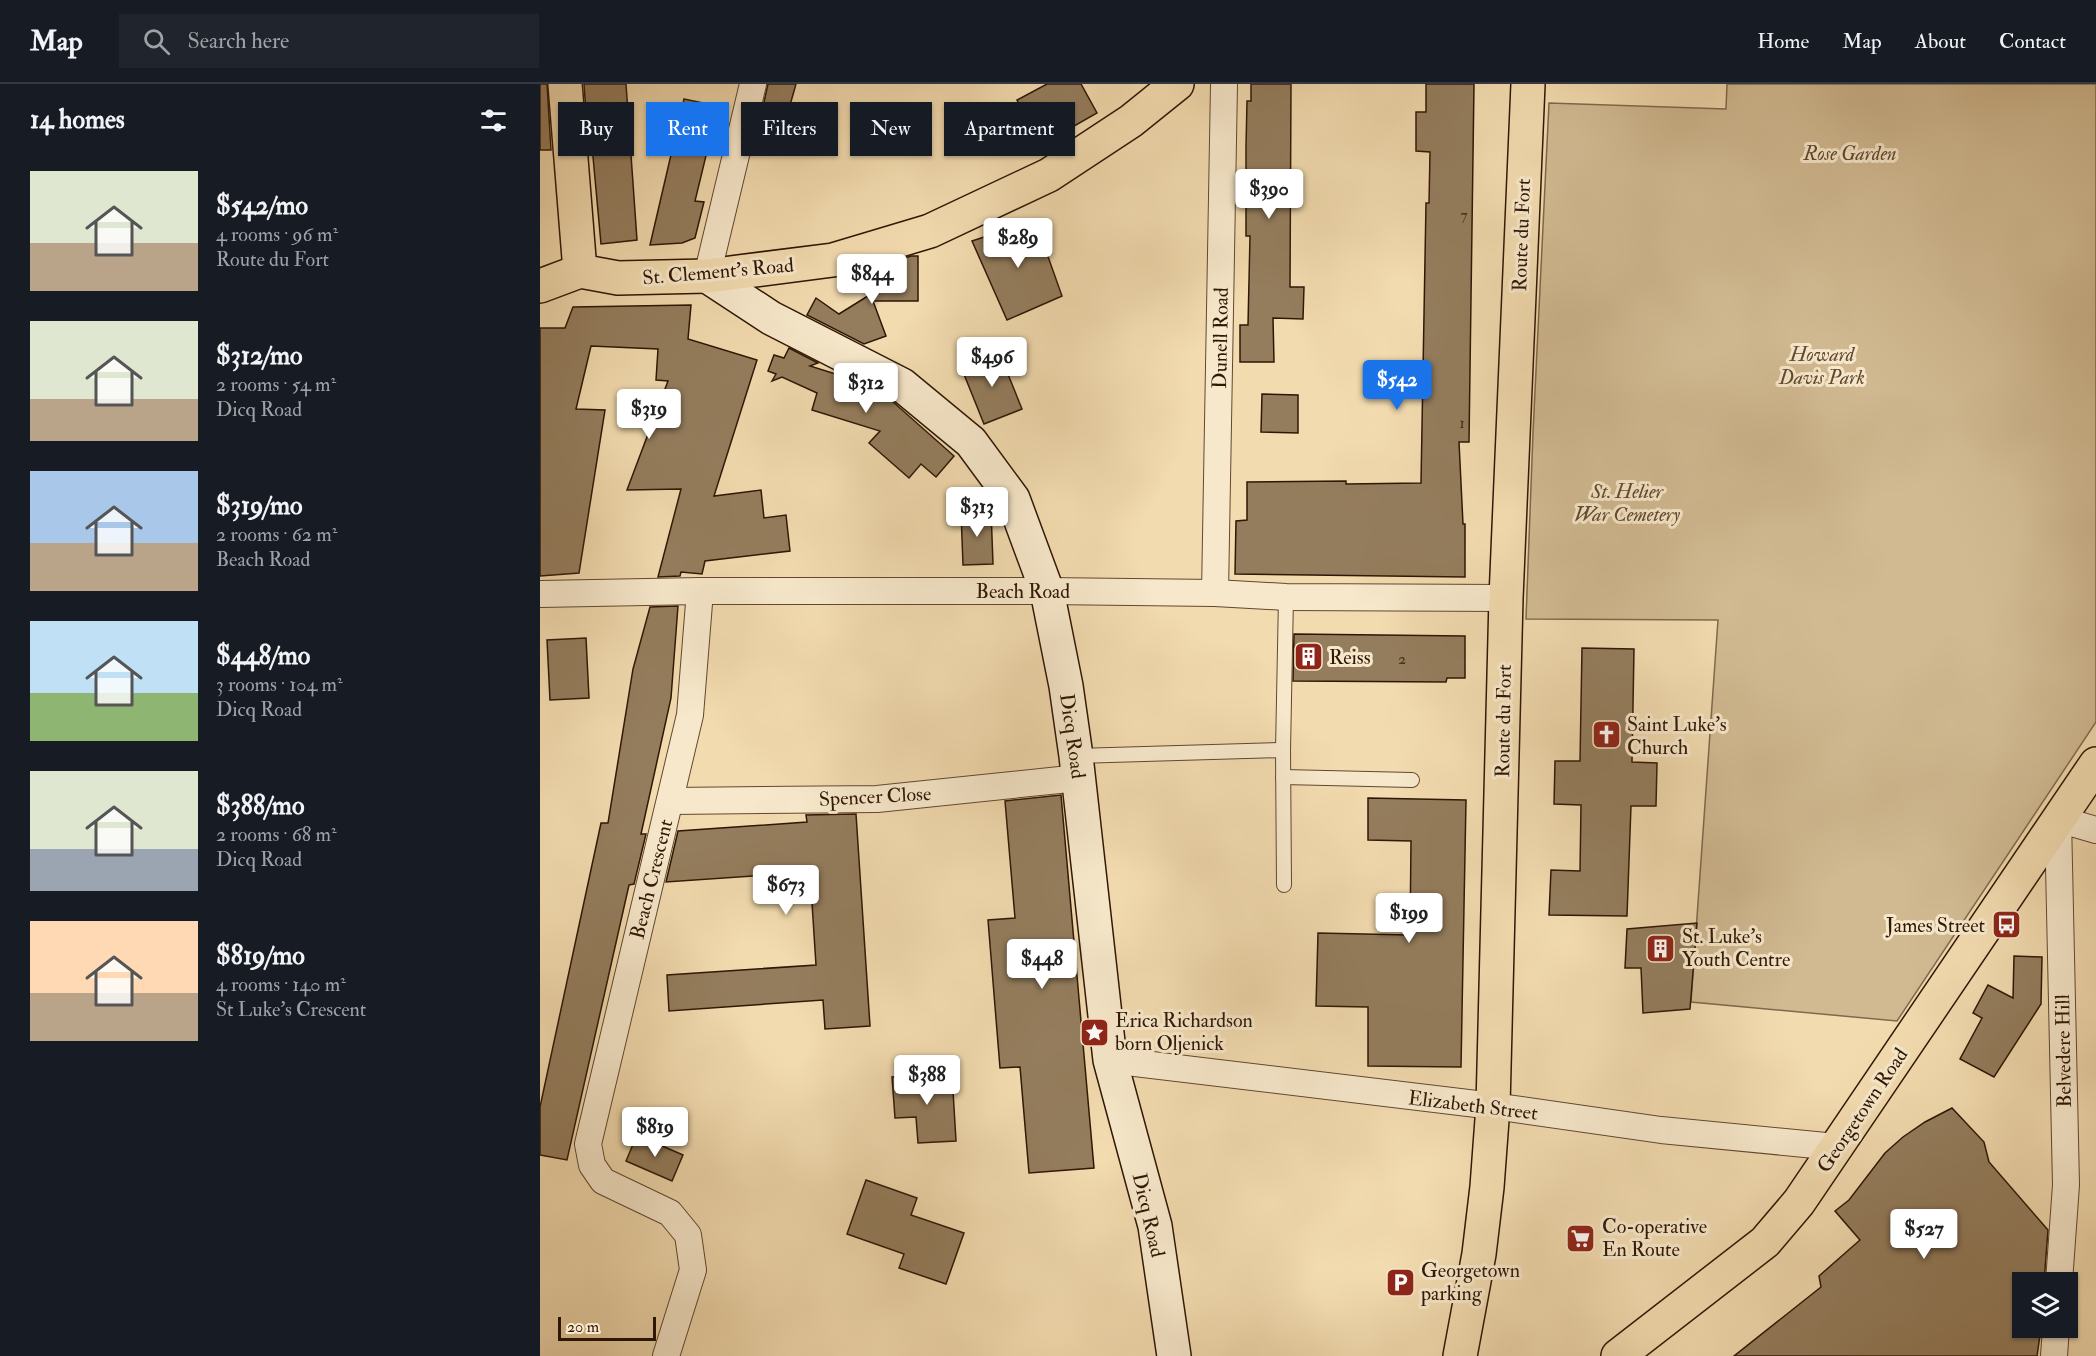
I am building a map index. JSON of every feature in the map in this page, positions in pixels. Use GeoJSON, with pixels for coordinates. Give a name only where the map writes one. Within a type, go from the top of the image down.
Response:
{"type":"FeatureCollection","features":[{"type":"Feature","properties":{"kind":"main road"},"geometry":{"type":"LineString","coordinates":[[540,286],[580,271],[564,84]]}},
{"type":"Feature","properties":{"kind":"main road","name":"St. Clement's Road"},"geometry":{"type":"LineString","coordinates":[[580,271],[618,278],[707,276],[833,260],[930,231],[1049,175],[1131,121],[1177,84]]}},
{"type":"Feature","properties":{"kind":"main road","name":"Route du Fort"},"geometry":{"type":"LineString","coordinates":[[1460,1356],[1480,1243],[1493,1106],[1506,598],[1528,84]]}},
{"type":"Feature","properties":{"kind":"main road","name":"Dicq Road"},"geometry":{"type":"LineString","coordinates":[[707,276],[771,318],[902,385],[971,442],[1013,500],[1047,591],[1066,686],[1078,767],[1110,1060],[1155,1226],[1174,1356]]}},
{"type":"Feature","properties":{"kind":"main road","name":"Georgetown Road"},"geometry":{"type":"LineString","coordinates":[[1618,1356],[1765,1242],[1799,1202],[2096,764]]}},
{"type":"Feature","properties":{"kind":"street"},"geometry":{"type":"LineString","coordinates":[[707,276],[753,84]]}},
{"type":"Feature","properties":{"kind":"street","name":"Dunell Road"},"geometry":{"type":"LineString","coordinates":[[1215,593],[1224,84]]}},
{"type":"Feature","properties":{"kind":"street","name":"Beach Road"},"geometry":{"type":"LineString","coordinates":[[540,594],[700,591],[1047,591],[1215,593],[1286,597],[1506,598]]}},
{"type":"Feature","properties":{"kind":"street","name":"Beach Crescent"},"geometry":{"type":"LineString","coordinates":[[666,1356],[693,1270],[688,1235],[670,1213],[603,1181],[592,1165],[588,1144],[690,715],[700,591]]}},
{"type":"Feature","properties":{"kind":"street","name":"Spencer Close"},"geometry":{"type":"LineString","coordinates":[[670,801],[877,799],[1078,767]]}},
{"type":"Feature","properties":{"kind":"street"},"geometry":{"type":"LineString","coordinates":[[2058,819],[2096,830]]}},
{"type":"Feature","properties":{"kind":"street","name":"Belvedere Hill"},"geometry":{"type":"LineString","coordinates":[[2058,819],[2066,1185],[2060,1272]]}},
{"type":"Feature","properties":{"kind":"street","name":"Elizabeth Street"},"geometry":{"type":"LineString","coordinates":[[1110,1060],[1493,1106],[1661,1130],[1836,1147]]}},
{"type":"Feature","properties":{"kind":"street"},"geometry":{"type":"LineString","coordinates":[[2054,1356],[2055,1338]]}},
{"type":"Feature","properties":{"kind":"lane"},"geometry":{"type":"LineString","coordinates":[[1284,885],[1283,750],[1286,597]]}},
{"type":"Feature","properties":{"kind":"lane"},"geometry":{"type":"LineString","coordinates":[[1078,767],[1283,750]]}},
{"type":"Feature","properties":{"kind":"lane"},"geometry":{"type":"LineString","coordinates":[[1283,777],[1412,780]]}},
{"type":"Feature","properties":{"kind":"green space","name":"Howard Davis Park"},"geometry":{"type":"Polygon","coordinates":[[[1727,84],[2096,84],[2096,722],[1897,1021],[1691,1002],[1718,620],[1526,619],[1549,103],[1726,109],[1727,84]]]}},
{"type":"Feature","properties":{"kind":"building"},"geometry":{"type":"Polygon","coordinates":[[[540,84],[547,84],[551,150],[540,150],[540,84]]]}},
{"type":"Feature","properties":{"kind":"building"},"geometry":{"type":"Polygon","coordinates":[[[584,84],[626,84],[627,102],[585,102],[584,84]]]}},
{"type":"Feature","properties":{"kind":"building"},"geometry":{"type":"Polygon","coordinates":[[[768,84],[796,84],[791,102],[764,102],[768,84]]]}},
{"type":"Feature","properties":{"kind":"building"},"geometry":{"type":"Polygon","coordinates":[[[1047,84],[1081,84],[1097,113],[1075,126],[1075,102],[1018,102],[1017,100],[1047,84]]]}},
{"type":"Feature","properties":{"kind":"building"},"geometry":{"type":"Polygon","coordinates":[[[1251,84],[1291,84],[1290,287],[1304,287],[1303,319],[1273,318],[1274,362],[1240,362],[1240,325],[1248,325],[1250,236],[1246,236],[1246,147],[1247,101],[1251,101],[1251,84]]]}},
{"type":"Feature","properties":{"kind":"building"},"geometry":{"type":"Polygon","coordinates":[[[1426,84],[1474,84],[1469,442],[1459,442],[1463,524],[1465,524],[1465,577],[1235,574],[1236,521],[1247,520],[1247,482],[1421,483],[1426,203],[1429,203],[1430,152],[1416,151],[1416,112],[1426,112],[1426,84]]]}},
{"type":"Feature","properties":{"kind":"building"},"geometry":{"type":"Polygon","coordinates":[[[684,99],[699,102],[683,102],[684,99]]]}},
{"type":"Feature","properties":{"kind":"building"},"geometry":{"type":"Polygon","coordinates":[[[593,156],[631,156],[637,240],[601,244],[593,156]]]}},
{"type":"Feature","properties":{"kind":"building"},"geometry":{"type":"Polygon","coordinates":[[[671,156],[706,156],[695,201],[704,202],[695,238],[682,243],[650,245],[671,156]]]}},
{"type":"Feature","properties":{"kind":"building"},"geometry":{"type":"Polygon","coordinates":[[[1035,220],[1062,296],[1007,320],[972,241],[1035,220]]]}},
{"type":"Feature","properties":{"kind":"building"},"geometry":{"type":"Polygon","coordinates":[[[918,256],[918,301],[873,301],[886,336],[864,344],[807,315],[816,298],[839,314],[892,281],[892,262],[918,256]]]}},
{"type":"Feature","properties":{"kind":"building"},"geometry":{"type":"Polygon","coordinates":[[[691,305],[688,339],[757,360],[714,496],[761,490],[764,518],[786,515],[790,551],[705,561],[702,574],[681,572],[680,576],[658,577],[681,489],[627,490],[668,381],[656,380],[658,349],[591,346],[576,409],[605,410],[579,573],[540,576],[540,328],[565,328],[573,307],[691,305]]]}},
{"type":"Feature","properties":{"kind":"building"},"geometry":{"type":"Polygon","coordinates":[[[789,348],[818,363],[810,366],[845,377],[892,401],[954,456],[936,477],[921,464],[909,478],[869,443],[880,431],[812,410],[817,393],[782,377],[772,381],[776,374],[768,371],[774,355],[784,358],[789,348]]]}},
{"type":"Feature","properties":{"kind":"building"},"geometry":{"type":"Polygon","coordinates":[[[999,352],[1022,409],[984,424],[961,367],[999,352]]]}},
{"type":"Feature","properties":{"kind":"building"},"geometry":{"type":"Polygon","coordinates":[[[1262,394],[1298,395],[1298,433],[1261,432],[1262,394]]]}},
{"type":"Feature","properties":{"kind":"building"},"geometry":{"type":"Polygon","coordinates":[[[991,510],[993,564],[963,565],[961,512],[991,510]]]}},
{"type":"Feature","properties":{"kind":"building"},"geometry":{"type":"Polygon","coordinates":[[[678,606],[671,698],[641,834],[646,834],[634,884],[629,885],[567,1160],[540,1155],[540,1107],[601,823],[608,823],[633,669],[650,607],[678,606]]]}},
{"type":"Feature","properties":{"kind":"building"},"geometry":{"type":"Polygon","coordinates":[[[1294,634],[1465,636],[1465,678],[1447,678],[1446,682],[1293,681],[1294,634]]]}},
{"type":"Feature","properties":{"kind":"building"},"geometry":{"type":"Polygon","coordinates":[[[586,638],[589,698],[550,700],[547,640],[586,638]]]}},
{"type":"Feature","properties":{"kind":"building","name":"Saint Luke's Church"},"geometry":{"type":"Polygon","coordinates":[[[1582,648],[1634,649],[1632,762],[1657,763],[1656,806],[1631,806],[1627,916],[1549,915],[1551,870],[1580,871],[1581,805],[1554,804],[1555,761],[1580,761],[1582,648]]]}},
{"type":"Feature","properties":{"kind":"building"},"geometry":{"type":"Polygon","coordinates":[[[1061,795],[1094,1168],[1029,1173],[1020,1067],[1000,1068],[988,920],[1015,918],[1005,801],[1061,795]]]}},
{"type":"Feature","properties":{"kind":"building"},"geometry":{"type":"Polygon","coordinates":[[[1368,798],[1466,800],[1461,1067],[1368,1066],[1368,1007],[1316,1006],[1318,933],[1410,935],[1411,841],[1368,840],[1368,798]]]}},
{"type":"Feature","properties":{"kind":"building"},"geometry":{"type":"Polygon","coordinates":[[[856,814],[870,1026],[825,1029],[823,1000],[669,1011],[667,975],[816,965],[810,872],[666,882],[678,831],[807,822],[806,815],[856,814]]]}},
{"type":"Feature","properties":{"kind":"building","name":"St. Luke's Youth Centre"},"geometry":{"type":"Polygon","coordinates":[[[1697,923],[1690,1009],[1643,1013],[1641,968],[1625,968],[1627,929],[1697,923]]]}},
{"type":"Feature","properties":{"kind":"building"},"geometry":{"type":"Polygon","coordinates":[[[2014,956],[2042,957],[2041,1004],[1994,1077],[1960,1059],[1982,1018],[1973,1013],[1988,985],[2013,998],[2014,956]]]}},
{"type":"Feature","properties":{"kind":"building"},"geometry":{"type":"Polygon","coordinates":[[[952,1074],[956,1141],[918,1143],[916,1117],[895,1118],[892,1077],[952,1074]]]}},
{"type":"Feature","properties":{"kind":"building"},"geometry":{"type":"Polygon","coordinates":[[[1952,1108],[1984,1142],[1989,1162],[2048,1230],[2045,1272],[2012,1272],[2012,1338],[2040,1338],[2037,1356],[1734,1356],[1821,1287],[1819,1276],[1860,1240],[1835,1211],[1849,1200],[1885,1153],[1925,1122],[1952,1108]]]}},
{"type":"Feature","properties":{"kind":"building"},"geometry":{"type":"Polygon","coordinates":[[[637,1135],[683,1155],[672,1181],[626,1161],[637,1135]]]}},
{"type":"Feature","properties":{"kind":"building"},"geometry":{"type":"Polygon","coordinates":[[[866,1180],[917,1198],[911,1215],[964,1233],[946,1284],[899,1268],[904,1254],[847,1234],[866,1180]]]}},
{"type":"Feature","properties":{"kind":"place","name":"Reiss"},"geometry":{"type":"Point","coordinates":[1308,657]}},
{"type":"Feature","properties":{"kind":"place","name":"Saint Luke's Church"},"geometry":{"type":"Point","coordinates":[1606,735]}},
{"type":"Feature","properties":{"kind":"place","name":"James Street"},"geometry":{"type":"Point","coordinates":[2006,925]}},
{"type":"Feature","properties":{"kind":"place","name":"St. Luke's Youth Centre"},"geometry":{"type":"Point","coordinates":[1661,948]}},
{"type":"Feature","properties":{"kind":"place","name":"Erica Richardson born Oljenick"},"geometry":{"type":"Point","coordinates":[1094,1032]}},
{"type":"Feature","properties":{"kind":"place","name":"Co-operative En Route"},"geometry":{"type":"Point","coordinates":[1581,1238]}},
{"type":"Feature","properties":{"kind":"place","name":"Georgetown parking"},"geometry":{"type":"Point","coordinates":[1400,1282]}},
{"type":"Feature","properties":{"kind":"park label","name":"Rose Garden"},"geometry":{"type":"Point","coordinates":[1850,153]}},
{"type":"Feature","properties":{"kind":"park label","name":"St. Helier War Cemetery"},"geometry":{"type":"Point","coordinates":[1627,502]}}]}
